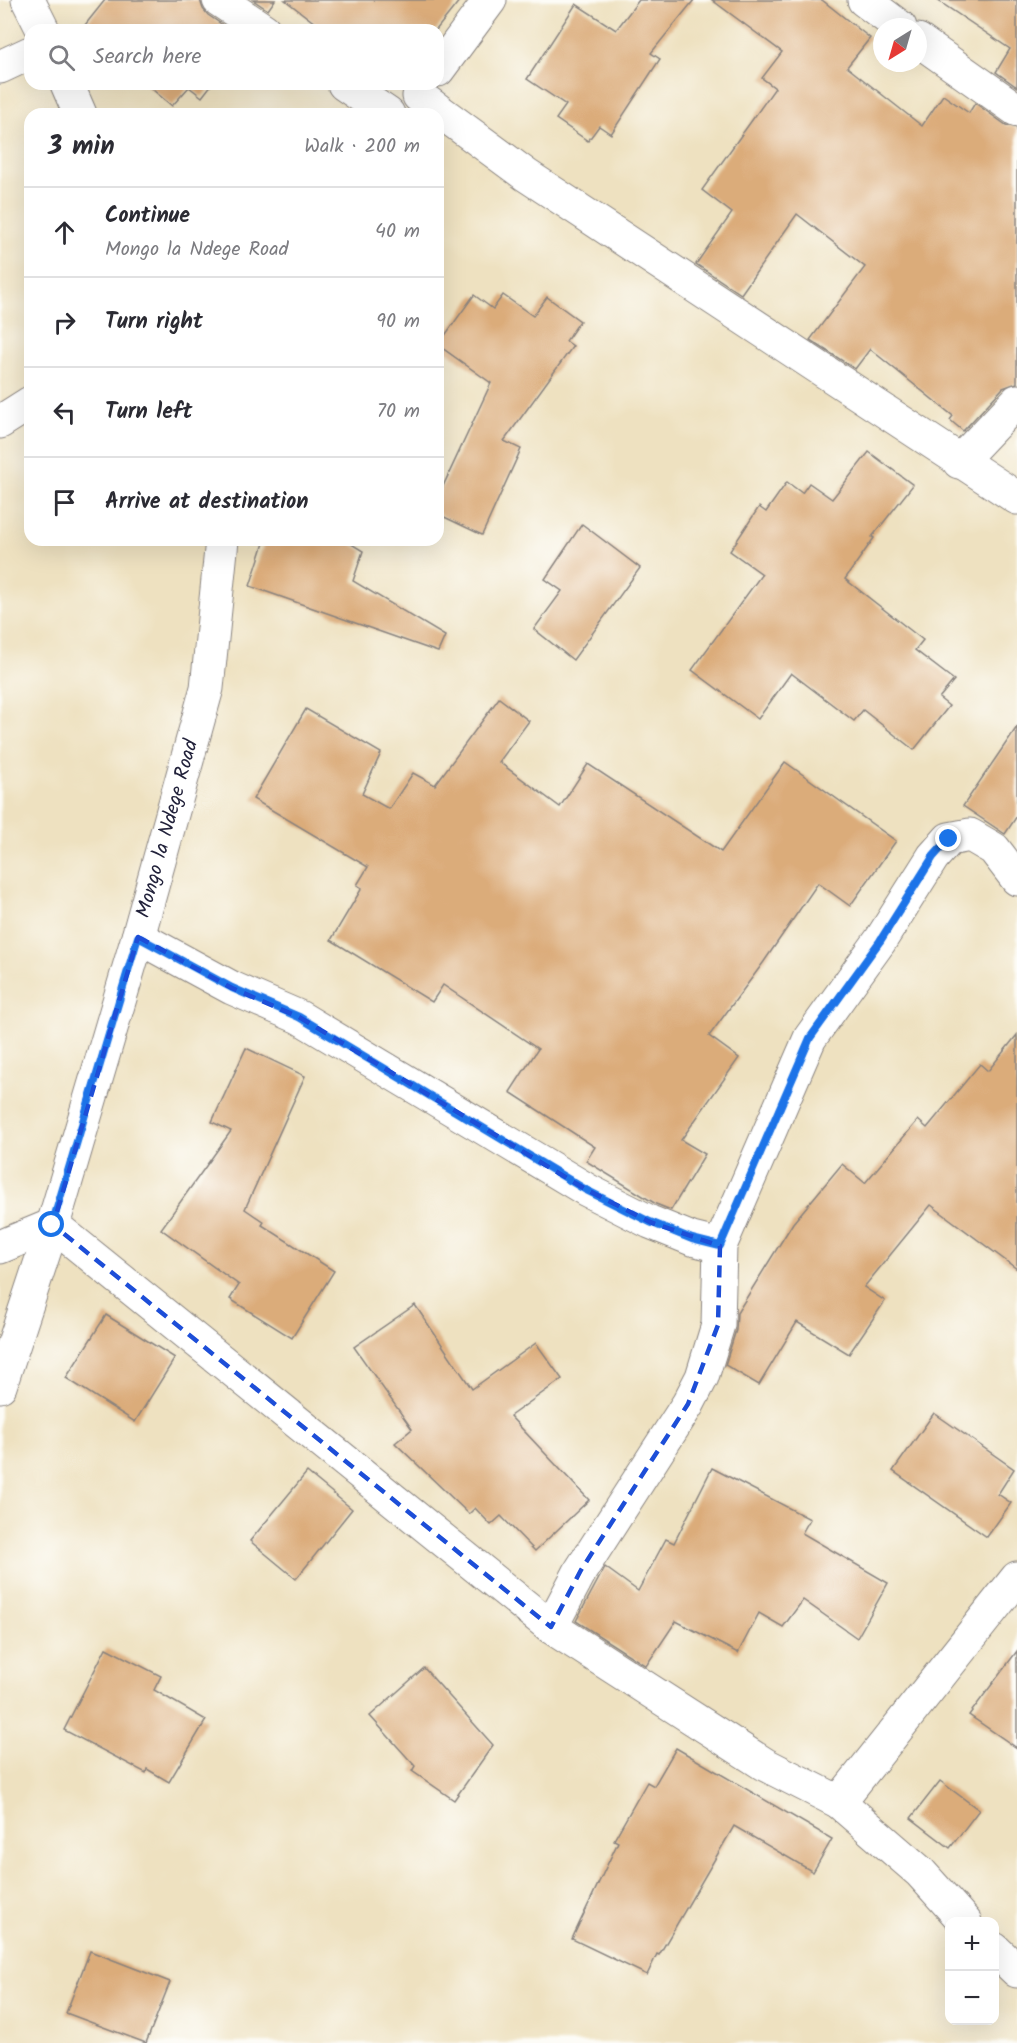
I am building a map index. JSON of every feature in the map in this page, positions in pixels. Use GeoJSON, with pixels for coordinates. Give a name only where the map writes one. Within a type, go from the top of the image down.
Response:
{"type":"FeatureCollection","features":[{"type":"Feature","properties":{"kind":"street"},"geometry":{"type":"LineString","coordinates":[[28,0],[40,24]]}},
{"type":"Feature","properties":{"kind":"street"},"geometry":{"type":"LineString","coordinates":[[219,0],[255,24]]}},
{"type":"Feature","properties":{"kind":"street"},"geometry":{"type":"LineString","coordinates":[[444,62],[490,0]]}},
{"type":"Feature","properties":{"kind":"street"},"geometry":{"type":"LineString","coordinates":[[864,0],[888,18]]}},
{"type":"Feature","properties":{"kind":"street"},"geometry":{"type":"LineString","coordinates":[[927,46],[1017,110]]}},
{"type":"Feature","properties":{"kind":"street"},"geometry":{"type":"LineString","coordinates":[[0,67],[24,56]]}},
{"type":"Feature","properties":{"kind":"street"},"geometry":{"type":"LineString","coordinates":[[70,90],[77,108]]}},
{"type":"Feature","properties":{"kind":"street"},"geometry":{"type":"LineString","coordinates":[[353,90],[379,108]]}},
{"type":"Feature","properties":{"kind":"street"},"geometry":{"type":"LineString","coordinates":[[418,98],[432,108]]}},
{"type":"Feature","properties":{"kind":"street"},"geometry":{"type":"LineString","coordinates":[[444,117],[526,175],[959,462],[1017,498]]}},
{"type":"Feature","properties":{"kind":"street"},"geometry":{"type":"LineString","coordinates":[[959,462],[1017,401]]}},
{"type":"Feature","properties":{"kind":"street"},"geometry":{"type":"LineString","coordinates":[[0,422],[24,407]]}},
{"type":"Feature","properties":{"kind":"street","name":"Mongo la Ndege Road"},"geometry":{"type":"LineString","coordinates":[[0,1386],[52,1225],[138,937],[207,688],[221,546]]}},
{"type":"Feature","properties":{"kind":"street"},"geometry":{"type":"LineString","coordinates":[[551,1627],[581,1570],[688,1404],[702,1377],[718,1325],[720,1246],[810,1038],[880,941],[933,857],[949,839],[970,835],[994,849],[1017,879]]}},
{"type":"Feature","properties":{"kind":"street"},"geometry":{"type":"LineString","coordinates":[[138,937],[232,988],[299,1017],[586,1190],[650,1222],[692,1239],[720,1246]]}},
{"type":"Feature","properties":{"kind":"street"},"geometry":{"type":"LineString","coordinates":[[0,1247],[52,1225],[551,1627],[764,1764],[839,1802],[920,1872],[960,1917]]}},
{"type":"Feature","properties":{"kind":"street"},"geometry":{"type":"LineString","coordinates":[[839,1802],[1017,1578]]}},
{"type":"Feature","properties":{"kind":"street"},"geometry":{"type":"LineString","coordinates":[[999,1954],[1017,1971]]}},
{"type":"Feature","properties":{"kind":"highlighted area"},"geometry":{"type":"Polygon","coordinates":[[[138,937],[232,988],[299,1017],[587,1190],[650,1222],[720,1246],[718,1325],[688,1404],[581,1570],[551,1627],[53,1225],[138,937]]]}},
{"type":"Feature","properties":{"kind":"building"},"geometry":{"type":"Polygon","coordinates":[[[105,0],[200,0],[208,15],[221,24],[86,24],[105,0]]]}},
{"type":"Feature","properties":{"kind":"building"},"geometry":{"type":"Polygon","coordinates":[[[253,0],[275,0],[268,10],[253,0]]]}},
{"type":"Feature","properties":{"kind":"building"},"geometry":{"type":"Polygon","coordinates":[[[285,0],[460,0],[441,24],[316,24],[285,0]]]}},
{"type":"Feature","properties":{"kind":"building"},"geometry":{"type":"Polygon","coordinates":[[[639,0],[694,0],[651,53],[660,59],[611,134],[599,126],[588,141],[556,119],[566,105],[527,79],[576,4],[616,30],[639,0]]]}},
{"type":"Feature","properties":{"kind":"building"},"geometry":{"type":"Polygon","coordinates":[[[712,0],[822,0],[870,38],[847,67],[922,126],[943,95],[969,113],[975,103],[1006,125],[1017,128],[1017,383],[1003,388],[963,431],[950,420],[953,416],[870,349],[855,369],[810,340],[865,267],[797,214],[741,294],[696,264],[732,213],[702,190],[775,88],[762,78],[782,52],[712,0]]]}},
{"type":"Feature","properties":{"kind":"building"},"geometry":{"type":"Polygon","coordinates":[[[937,0],[1017,0],[1017,87],[996,72],[1010,49],[937,0]]]}},
{"type":"Feature","properties":{"kind":"building"},"geometry":{"type":"Polygon","coordinates":[[[153,90],[186,90],[172,106],[153,90]]]}},
{"type":"Feature","properties":{"kind":"building"},"geometry":{"type":"Polygon","coordinates":[[[193,90],[207,90],[202,97],[193,90]]]}},
{"type":"Feature","properties":{"kind":"building"},"geometry":{"type":"Polygon","coordinates":[[[474,295],[493,309],[503,295],[533,316],[547,297],[580,321],[566,341],[573,346],[504,441],[521,449],[482,535],[444,517],[444,484],[491,383],[444,349],[444,337],[474,295]]]}},
{"type":"Feature","properties":{"kind":"building"},"geometry":{"type":"Polygon","coordinates":[[[869,452],[913,485],[872,537],[874,538],[845,579],[923,640],[915,650],[954,680],[939,698],[949,706],[914,750],[863,710],[854,721],[791,673],[758,719],[692,670],[762,574],[730,551],[759,507],[766,512],[787,482],[802,493],[809,483],[832,499],[869,452]]]}},
{"type":"Feature","properties":{"kind":"building"},"geometry":{"type":"Polygon","coordinates":[[[582,524],[640,568],[573,660],[534,629],[562,591],[545,579],[582,524]]]}},
{"type":"Feature","properties":{"kind":"building"},"geometry":{"type":"Polygon","coordinates":[[[263,546],[355,546],[363,551],[353,581],[445,636],[438,652],[250,586],[263,546]]]}},
{"type":"Feature","properties":{"kind":"building"},"geometry":{"type":"Polygon","coordinates":[[[499,698],[529,721],[499,762],[560,807],[588,764],[721,852],[785,762],[896,841],[850,906],[818,883],[709,1036],[739,1058],[681,1140],[705,1154],[671,1210],[656,1204],[586,1161],[595,1147],[510,1092],[538,1049],[443,985],[432,1002],[331,940],[362,888],[357,885],[368,867],[253,799],[306,709],[381,753],[362,794],[389,809],[413,773],[435,785],[499,698]]]}},
{"type":"Feature","properties":{"kind":"building"},"geometry":{"type":"Polygon","coordinates":[[[1017,727],[1017,816],[1005,834],[963,806],[1017,727]]]}},
{"type":"Feature","properties":{"kind":"building"},"geometry":{"type":"Polygon","coordinates":[[[1017,1035],[1017,1269],[931,1205],[864,1287],[885,1301],[849,1354],[797,1322],[759,1385],[725,1365],[736,1330],[737,1313],[793,1223],[842,1164],[865,1183],[918,1120],[927,1128],[980,1064],[988,1071],[1017,1035]]]}},
{"type":"Feature","properties":{"kind":"building"},"geometry":{"type":"Polygon","coordinates":[[[246,1048],[305,1076],[245,1209],[264,1222],[262,1225],[334,1271],[292,1338],[230,1299],[239,1285],[161,1229],[231,1131],[212,1122],[246,1048]]]}},
{"type":"Feature","properties":{"kind":"building"},"geometry":{"type":"Polygon","coordinates":[[[415,1305],[472,1389],[536,1343],[562,1379],[510,1416],[589,1500],[535,1551],[501,1516],[491,1525],[475,1508],[469,1514],[395,1443],[412,1429],[354,1347],[415,1305]]]}},
{"type":"Feature","properties":{"kind":"building"},"geometry":{"type":"Polygon","coordinates":[[[106,1315],[175,1358],[135,1422],[66,1378],[106,1315]]]}},
{"type":"Feature","properties":{"kind":"building"},"geometry":{"type":"Polygon","coordinates":[[[934,1413],[1014,1469],[998,1494],[1011,1503],[987,1537],[893,1471],[934,1413]]]}},
{"type":"Feature","properties":{"kind":"building"},"geometry":{"type":"Polygon","coordinates":[[[712,1468],[810,1519],[802,1533],[888,1583],[857,1638],[803,1600],[783,1627],[759,1613],[738,1653],[676,1621],[646,1666],[576,1621],[605,1567],[638,1591],[666,1539],[674,1543],[712,1468]]]}},
{"type":"Feature","properties":{"kind":"building"},"geometry":{"type":"Polygon","coordinates":[[[307,1472],[352,1509],[296,1579],[250,1541],[307,1472]]]}},
{"type":"Feature","properties":{"kind":"building"},"geometry":{"type":"Polygon","coordinates":[[[106,1648],[161,1676],[154,1690],[206,1720],[169,1782],[147,1769],[146,1773],[64,1730],[106,1648]]]}},
{"type":"Feature","properties":{"kind":"building"},"geometry":{"type":"Polygon","coordinates":[[[1017,1651],[1017,1748],[969,1715],[1017,1651]]]}},
{"type":"Feature","properties":{"kind":"building"},"geometry":{"type":"Polygon","coordinates":[[[424,1668],[493,1745],[454,1800],[412,1771],[415,1766],[370,1716],[424,1668]]]}},
{"type":"Feature","properties":{"kind":"building"},"geometry":{"type":"Polygon","coordinates":[[[676,1748],[832,1839],[813,1872],[734,1826],[659,1955],[657,1954],[647,1975],[572,1939],[618,1842],[614,1840],[647,1782],[654,1786],[676,1748]]]}},
{"type":"Feature","properties":{"kind":"building"},"geometry":{"type":"Polygon","coordinates":[[[940,1781],[979,1810],[950,1848],[911,1818],[940,1781]]]}},
{"type":"Feature","properties":{"kind":"building"},"geometry":{"type":"Polygon","coordinates":[[[90,1951],[170,1982],[146,2043],[66,2013],[90,1951]]]}},
{"type":"Feature","properties":{"kind":"route"},"geometry":{"type":"LineString","coordinates":[[52,1225],[138,937],[232,988],[299,1017],[406,1078],[586,1190],[650,1222],[692,1239],[720,1246],[810,1038],[880,941],[933,857],[949,839]]}}]}
